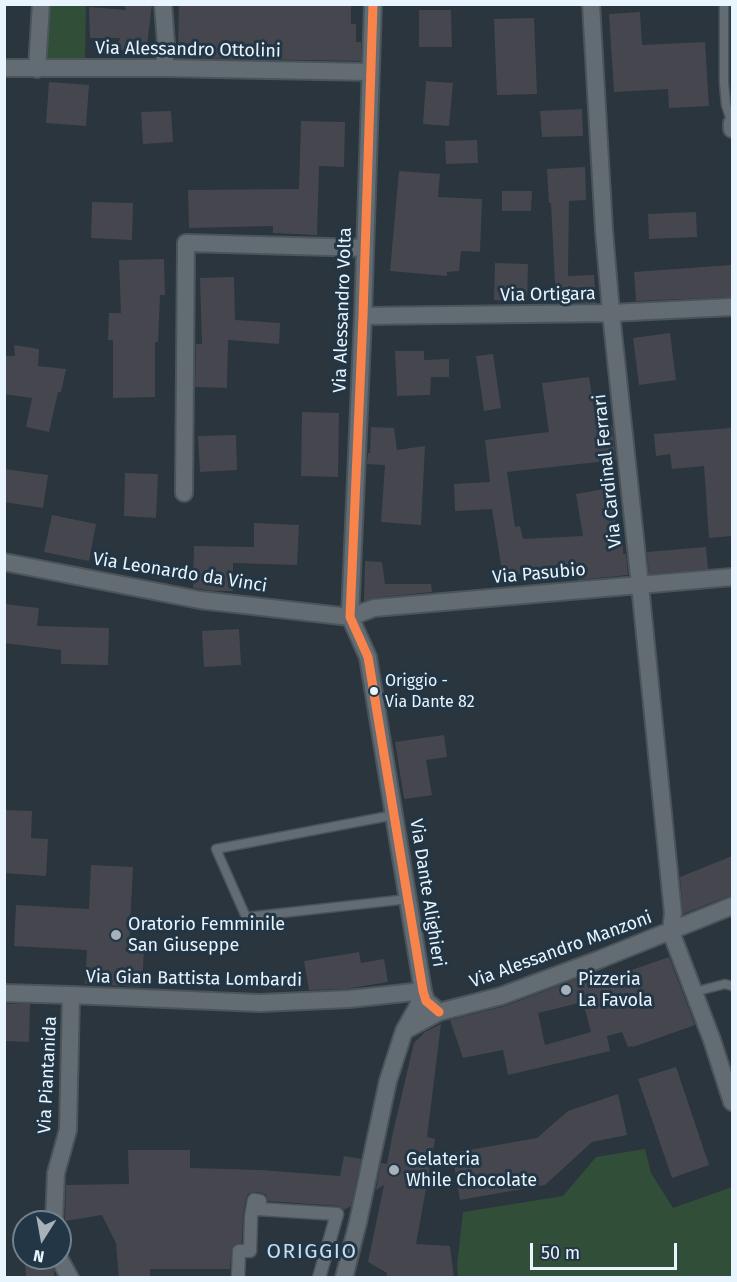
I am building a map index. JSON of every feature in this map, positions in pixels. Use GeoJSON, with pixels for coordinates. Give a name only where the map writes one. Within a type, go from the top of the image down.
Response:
{"type":"FeatureCollection","features":[{"type":"Feature","properties":{"kind":"street"},"geometry":{"type":"LineString","coordinates":[[37,69],[41,4]]}},
{"type":"Feature","properties":{"kind":"street"},"geometry":{"type":"LineString","coordinates":[[163,4],[164,68]]}},
{"type":"Feature","properties":{"kind":"street","name":"Via Alessandro Volta"},"geometry":{"type":"LineString","coordinates":[[350,617],[373,4]]}},
{"type":"Feature","properties":{"kind":"street","name":"Via Cardinal Ferrari"},"geometry":{"type":"LineString","coordinates":[[591,4],[611,313],[673,913],[671,932]]}},
{"type":"Feature","properties":{"kind":"street","name":"Via Alessandro Ottolini"},"geometry":{"type":"LineString","coordinates":[[4,68],[371,72]]}},
{"type":"Feature","properties":{"kind":"street"},"geometry":{"type":"LineString","coordinates":[[184,493],[186,243],[365,248]]}},
{"type":"Feature","properties":{"kind":"street","name":"Via Ortigara"},"geometry":{"type":"LineString","coordinates":[[363,316],[611,313],[732,307]]}},
{"type":"Feature","properties":{"kind":"street","name":"Via Leonardo da Vinci"},"geometry":{"type":"LineString","coordinates":[[4,562],[200,600],[350,617]]}},
{"type":"Feature","properties":{"kind":"street","name":"Via Pasubio"},"geometry":{"type":"LineString","coordinates":[[350,617],[374,608],[732,578]]}},
{"type":"Feature","properties":{"kind":"street","name":"Via Dante Alighieri"},"geometry":{"type":"LineString","coordinates":[[344,1278],[388,1081],[404,1031],[417,1008],[423,991],[368,657],[350,617]]}},
{"type":"Feature","properties":{"kind":"street","name":"Via Alessandro Manzoni"},"geometry":{"type":"LineString","coordinates":[[404,1031],[439,1012],[501,996],[671,932],[732,906]]}},
{"type":"Feature","properties":{"kind":"street"},"geometry":{"type":"LineString","coordinates":[[671,932],[732,1102]]}},
{"type":"Feature","properties":{"kind":"street"},"geometry":{"type":"LineString","coordinates":[[423,991],[426,1001],[439,1012]]}},
{"type":"Feature","properties":{"kind":"street","name":"Via Gian Battista Lombardi"},"geometry":{"type":"LineString","coordinates":[[71,995],[260,1003],[350,999],[423,991]]}},
{"type":"Feature","properties":{"kind":"street","name":"Via Piantanida"},"geometry":{"type":"LineString","coordinates":[[4,993],[71,995],[68,1130],[56,1173],[54,1210]]}},
{"type":"Feature","properties":{"kind":"street"},"geometry":{"type":"LineString","coordinates":[[238,1278],[239,1251],[250,1251],[254,1200],[260,1201],[259,1209],[337,1214],[319,1278]]}},
{"type":"Feature","properties":{"kind":"lane"},"geometry":{"type":"LineString","coordinates":[[724,4],[724,83],[726,105],[732,125]]}},
{"type":"Feature","properties":{"kind":"lane"},"geometry":{"type":"LineString","coordinates":[[394,815],[216,849],[246,917],[408,899]]}},
{"type":"Feature","properties":{"kind":"lane"},"geometry":{"type":"LineString","coordinates":[[694,992],[725,984],[732,986]]}},
{"type":"Feature","properties":{"kind":"green space"},"geometry":{"type":"Polygon","coordinates":[[[46,5],[86,5],[85,63],[45,62],[46,5]]]}},
{"type":"Feature","properties":{"kind":"green space"},"geometry":{"type":"Polygon","coordinates":[[[645,1149],[651,1173],[673,1208],[732,1187],[732,1277],[458,1277],[457,1265],[463,1212],[563,1196],[596,1157],[645,1149]]]}},
{"type":"Feature","properties":{"kind":"building"},"geometry":{"type":"Polygon","coordinates":[[[124,4],[152,4],[146,54],[116,49],[120,38],[90,38],[89,7],[126,10],[124,4]]]}},
{"type":"Feature","properties":{"kind":"building"},"geometry":{"type":"Polygon","coordinates":[[[179,4],[351,4],[351,24],[356,24],[356,42],[361,42],[361,61],[188,58],[188,49],[178,49],[179,4]]]}},
{"type":"Feature","properties":{"kind":"building"},"geometry":{"type":"Polygon","coordinates":[[[419,10],[451,10],[452,47],[419,47],[419,10]]]}},
{"type":"Feature","properties":{"kind":"building"},"geometry":{"type":"Polygon","coordinates":[[[640,12],[642,45],[705,42],[709,106],[669,108],[668,89],[614,92],[609,14],[640,12]]]}},
{"type":"Feature","properties":{"kind":"building"},"geometry":{"type":"Polygon","coordinates":[[[534,18],[537,94],[497,95],[494,19],[534,18]]]}},
{"type":"Feature","properties":{"kind":"building"},"geometry":{"type":"Polygon","coordinates":[[[426,81],[453,83],[449,126],[423,124],[426,81]]]}},
{"type":"Feature","properties":{"kind":"building"},"geometry":{"type":"Polygon","coordinates":[[[49,82],[89,85],[86,126],[46,123],[49,82]]]}},
{"type":"Feature","properties":{"kind":"building"},"geometry":{"type":"Polygon","coordinates":[[[582,109],[583,136],[542,137],[540,111],[582,109]]]}},
{"type":"Feature","properties":{"kind":"building"},"geometry":{"type":"Polygon","coordinates":[[[171,111],[173,142],[143,144],[141,112],[171,111]]]}},
{"type":"Feature","properties":{"kind":"building"},"geometry":{"type":"Polygon","coordinates":[[[301,121],[345,122],[344,167],[319,166],[317,235],[273,233],[273,226],[189,228],[188,190],[299,189],[301,121]]]}},
{"type":"Feature","properties":{"kind":"building"},"geometry":{"type":"Polygon","coordinates":[[[477,140],[478,163],[446,164],[445,141],[477,140]]]}},
{"type":"Feature","properties":{"kind":"building"},"geometry":{"type":"Polygon","coordinates":[[[585,167],[586,200],[569,201],[568,276],[594,275],[596,303],[556,303],[547,169],[585,167]]]}},
{"type":"Feature","properties":{"kind":"building"},"geometry":{"type":"Polygon","coordinates":[[[399,171],[440,174],[438,197],[482,199],[480,252],[461,251],[459,271],[447,272],[447,276],[390,271],[399,171]]]}},
{"type":"Feature","properties":{"kind":"building"},"geometry":{"type":"Polygon","coordinates":[[[502,191],[532,191],[531,211],[502,211],[502,191]]]}},
{"type":"Feature","properties":{"kind":"building"},"geometry":{"type":"Polygon","coordinates":[[[92,202],[133,203],[132,240],[91,238],[92,202]]]}},
{"type":"Feature","properties":{"kind":"building"},"geometry":{"type":"Polygon","coordinates":[[[696,212],[697,237],[649,239],[648,214],[696,212]]]}},
{"type":"Feature","properties":{"kind":"building"},"geometry":{"type":"Polygon","coordinates":[[[164,259],[165,295],[160,295],[158,342],[155,342],[155,397],[113,398],[113,340],[108,340],[109,313],[121,313],[119,260],[164,259]]]}},
{"type":"Feature","properties":{"kind":"building"},"geometry":{"type":"Polygon","coordinates":[[[495,263],[528,264],[527,302],[494,300],[495,263]]]}},
{"type":"Feature","properties":{"kind":"building"},"geometry":{"type":"Polygon","coordinates":[[[731,265],[732,297],[636,301],[634,272],[731,265]]]}},
{"type":"Feature","properties":{"kind":"building"},"geometry":{"type":"Polygon","coordinates":[[[234,277],[235,320],[280,323],[279,344],[228,340],[227,388],[195,387],[196,344],[202,344],[200,278],[234,277]]]}},
{"type":"Feature","properties":{"kind":"building"},"geometry":{"type":"Polygon","coordinates":[[[670,333],[676,380],[639,385],[633,338],[670,333]]]}},
{"type":"Feature","properties":{"kind":"building"},"geometry":{"type":"Polygon","coordinates":[[[14,345],[39,349],[38,366],[66,369],[49,432],[26,427],[32,398],[4,394],[4,356],[15,356],[14,345]]]}},
{"type":"Feature","properties":{"kind":"building"},"geometry":{"type":"Polygon","coordinates":[[[395,351],[424,351],[424,360],[449,359],[449,377],[431,377],[430,395],[397,396],[395,351]]]}},
{"type":"Feature","properties":{"kind":"building"},"geometry":{"type":"Polygon","coordinates":[[[493,354],[501,408],[484,411],[476,356],[493,354]]]}},
{"type":"Feature","properties":{"kind":"building"},"geometry":{"type":"Polygon","coordinates":[[[589,377],[597,427],[612,425],[616,460],[507,472],[515,527],[520,526],[523,539],[583,536],[576,494],[610,488],[619,545],[623,545],[623,554],[626,554],[628,575],[578,580],[577,567],[528,569],[528,573],[503,577],[492,509],[455,511],[454,484],[490,482],[485,440],[549,432],[542,383],[589,377]]]}},
{"type":"Feature","properties":{"kind":"building"},"geometry":{"type":"Polygon","coordinates":[[[302,412],[339,413],[338,477],[301,476],[302,412]]]}},
{"type":"Feature","properties":{"kind":"building"},"geometry":{"type":"Polygon","coordinates":[[[371,427],[394,428],[397,450],[425,446],[421,525],[381,522],[385,465],[367,464],[368,453],[370,453],[371,427]]]}},
{"type":"Feature","properties":{"kind":"building"},"geometry":{"type":"Polygon","coordinates":[[[732,428],[732,536],[709,538],[704,466],[672,469],[670,454],[656,456],[654,434],[732,428]]]}},
{"type":"Feature","properties":{"kind":"building"},"geometry":{"type":"Polygon","coordinates":[[[236,435],[237,470],[200,472],[198,436],[236,435]]]}},
{"type":"Feature","properties":{"kind":"building"},"geometry":{"type":"Polygon","coordinates":[[[4,469],[48,475],[43,508],[4,502],[4,469]]]}},
{"type":"Feature","properties":{"kind":"building"},"geometry":{"type":"Polygon","coordinates":[[[125,473],[158,474],[156,518],[124,516],[125,473]]]}},
{"type":"Feature","properties":{"kind":"building"},"geometry":{"type":"Polygon","coordinates":[[[52,515],[96,524],[89,561],[44,552],[52,515]]]}},
{"type":"Feature","properties":{"kind":"building"},"geometry":{"type":"Polygon","coordinates":[[[254,523],[299,525],[297,565],[233,563],[233,591],[193,588],[194,546],[254,547],[254,523]]]}},
{"type":"Feature","properties":{"kind":"building"},"geometry":{"type":"Polygon","coordinates":[[[706,547],[708,569],[649,574],[647,552],[706,547]]]}},
{"type":"Feature","properties":{"kind":"building"},"geometry":{"type":"Polygon","coordinates":[[[365,561],[382,562],[385,584],[431,584],[432,592],[364,601],[365,561]]]}},
{"type":"Feature","properties":{"kind":"building"},"geometry":{"type":"Polygon","coordinates":[[[4,604],[39,608],[37,626],[109,628],[108,665],[61,664],[61,650],[4,643],[4,604]]]}},
{"type":"Feature","properties":{"kind":"building"},"geometry":{"type":"Polygon","coordinates":[[[239,629],[241,665],[204,667],[202,631],[239,629]]]}},
{"type":"Feature","properties":{"kind":"building"},"geometry":{"type":"Polygon","coordinates":[[[444,735],[447,757],[426,760],[432,795],[404,799],[395,742],[444,735]]]}},
{"type":"Feature","properties":{"kind":"building"},"geometry":{"type":"Polygon","coordinates":[[[4,810],[32,811],[31,838],[48,839],[46,876],[4,873],[4,810]]]}},
{"type":"Feature","properties":{"kind":"building"},"geometry":{"type":"Polygon","coordinates":[[[732,856],[732,895],[683,914],[680,877],[732,856]]]}},
{"type":"Feature","properties":{"kind":"building"},"geometry":{"type":"Polygon","coordinates":[[[91,865],[133,867],[129,947],[144,948],[142,987],[85,984],[87,950],[14,946],[16,905],[89,909],[91,865]]]}},
{"type":"Feature","properties":{"kind":"building"},"geometry":{"type":"Polygon","coordinates":[[[359,952],[361,963],[384,959],[388,982],[346,989],[309,990],[304,961],[359,952]]]}},
{"type":"Feature","properties":{"kind":"building"},"geometry":{"type":"Polygon","coordinates":[[[669,957],[695,1025],[633,1047],[628,1047],[622,1032],[607,1036],[610,1051],[508,1075],[503,1050],[463,1058],[450,1020],[505,1006],[585,976],[589,985],[669,957]],[[583,1002],[538,1013],[545,1045],[591,1032],[583,1002]]]}},
{"type":"Feature","properties":{"kind":"building"},"geometry":{"type":"Polygon","coordinates":[[[4,1004],[30,1004],[29,1042],[4,1041],[4,1004]]]}},
{"type":"Feature","properties":{"kind":"building"},"geometry":{"type":"Polygon","coordinates":[[[441,1024],[427,1137],[435,1139],[416,1244],[450,1246],[454,1278],[387,1278],[387,1273],[368,1262],[384,1185],[376,1190],[381,1163],[387,1164],[414,1043],[425,1032],[441,1024]]]}},
{"type":"Feature","properties":{"kind":"building"},"geometry":{"type":"Polygon","coordinates":[[[676,1067],[709,1165],[672,1178],[638,1079],[676,1067]]]}},
{"type":"Feature","properties":{"kind":"building"},"geometry":{"type":"Polygon","coordinates":[[[618,1094],[627,1135],[592,1142],[545,1185],[460,1200],[452,1153],[537,1138],[568,1111],[618,1094]]]}},
{"type":"Feature","properties":{"kind":"building"},"geometry":{"type":"Polygon","coordinates":[[[128,1150],[190,1150],[190,1168],[340,1176],[344,1156],[361,1159],[351,1206],[344,1210],[338,1206],[268,1201],[266,1195],[262,1193],[248,1194],[243,1216],[242,1243],[232,1247],[230,1269],[150,1269],[150,1278],[119,1278],[116,1243],[102,1215],[72,1220],[72,1210],[65,1210],[66,1185],[129,1184],[128,1150]]]}},
{"type":"Feature","properties":{"kind":"building"},"geometry":{"type":"Polygon","coordinates":[[[26,1270],[54,1271],[54,1278],[26,1278],[26,1270]]]}},
{"type":"Feature","properties":{"kind":"transit line"},"geometry":{"type":"LineString","coordinates":[[373,4],[350,617],[368,657],[423,991],[426,1001],[439,1012]]}},
{"type":"Feature","properties":{"kind":"place","name":"Origgio - Via Dante 82"},"geometry":{"type":"Point","coordinates":[374,691]}},
{"type":"Feature","properties":{"kind":"place","name":"Oratorio Femminile San Giuseppe"},"geometry":{"type":"Point","coordinates":[116,935]}},
{"type":"Feature","properties":{"kind":"place","name":"Pizzeria La Favola"},"geometry":{"type":"Point","coordinates":[566,990]}},
{"type":"Feature","properties":{"kind":"place","name":"Gelateria While Chocolate"},"geometry":{"type":"Point","coordinates":[394,1170]}},
{"type":"Feature","properties":{"kind":"district","name":"ORIGGIO"},"geometry":{"type":"Point","coordinates":[312,1252]}}]}
